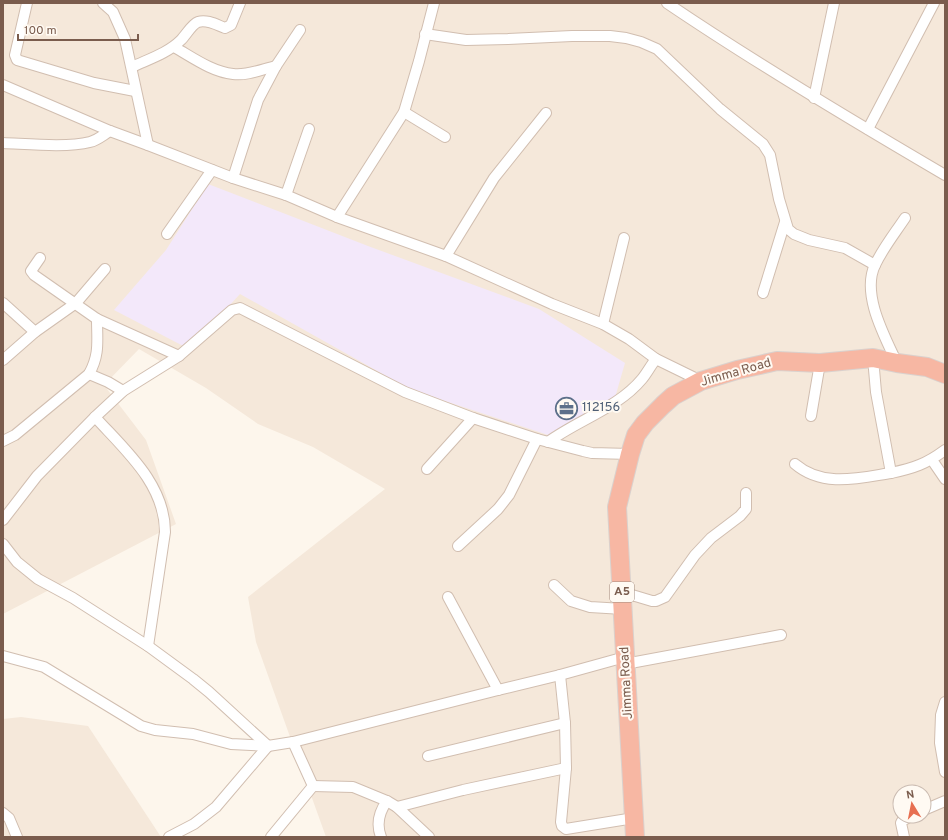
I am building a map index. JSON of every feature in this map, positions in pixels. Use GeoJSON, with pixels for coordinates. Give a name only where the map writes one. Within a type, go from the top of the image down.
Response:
{"type":"FeatureCollection","features":[{"type":"Feature","properties":{"kind":"highway","name":"Jimma Road"},"geometry":{"type":"LineString","coordinates":[[635,837],[617,507],[636,435],[645,423],[673,396],[701,381],[737,370],[777,361],[820,363],[873,358],[897,363],[927,366],[944,372]]}},
{"type":"Feature","properties":{"kind":"street"},"geometry":{"type":"LineString","coordinates":[[27,3],[15,55],[17,60],[94,83],[136,91]]}},
{"type":"Feature","properties":{"kind":"street"},"geometry":{"type":"LineString","coordinates":[[103,3],[115,7],[132,67],[148,145]]}},
{"type":"Feature","properties":{"kind":"street"},"geometry":{"type":"LineString","coordinates":[[132,67],[174,47],[195,24],[199,22],[205,21],[228,28],[231,26],[240,3]]}},
{"type":"Feature","properties":{"kind":"street"},"geometry":{"type":"LineString","coordinates":[[337,217],[404,112],[434,3]]}},
{"type":"Feature","properties":{"kind":"street"},"geometry":{"type":"LineString","coordinates":[[667,3],[814,98],[945,175]]}},
{"type":"Feature","properties":{"kind":"street"},"geometry":{"type":"LineString","coordinates":[[814,98],[834,3]]}},
{"type":"Feature","properties":{"kind":"street"},"geometry":{"type":"LineString","coordinates":[[868,129],[934,3]]}},
{"type":"Feature","properties":{"kind":"street"},"geometry":{"type":"LineString","coordinates":[[233,178],[258,100],[276,66],[300,30]]}},
{"type":"Feature","properties":{"kind":"street"},"geometry":{"type":"LineString","coordinates":[[425,34],[466,40],[610,36],[641,42],[657,49],[720,109],[763,144],[770,155],[779,199],[788,229],[794,234],[809,240],[845,248],[875,265]]}},
{"type":"Feature","properties":{"kind":"street"},"geometry":{"type":"LineString","coordinates":[[174,47],[208,66],[233,74],[245,74],[276,66]]}},
{"type":"Feature","properties":{"kind":"street"},"geometry":{"type":"LineString","coordinates":[[3,85],[110,131],[233,178],[286,195],[337,217],[446,256],[552,304],[602,324],[629,339],[656,359],[701,381]]}},
{"type":"Feature","properties":{"kind":"street"},"geometry":{"type":"LineString","coordinates":[[404,112],[445,137]]}},
{"type":"Feature","properties":{"kind":"street"},"geometry":{"type":"LineString","coordinates":[[446,256],[494,178],[546,113]]}},
{"type":"Feature","properties":{"kind":"street"},"geometry":{"type":"LineString","coordinates":[[286,195],[309,129]]}},
{"type":"Feature","properties":{"kind":"street"},"geometry":{"type":"LineString","coordinates":[[3,143],[44,145],[84,143],[98,139],[110,131]]}},
{"type":"Feature","properties":{"kind":"street"},"geometry":{"type":"LineString","coordinates":[[167,234],[212,170]]}},
{"type":"Feature","properties":{"kind":"street"},"geometry":{"type":"LineString","coordinates":[[897,363],[877,321],[870,285],[875,265],[905,218]]}},
{"type":"Feature","properties":{"kind":"street"},"geometry":{"type":"LineString","coordinates":[[763,293],[786,222]]}},
{"type":"Feature","properties":{"kind":"street"},"geometry":{"type":"LineString","coordinates":[[602,324],[624,238]]}},
{"type":"Feature","properties":{"kind":"street"},"geometry":{"type":"LineString","coordinates":[[40,258],[32,269],[32,273],[97,319],[179,356]]}},
{"type":"Feature","properties":{"kind":"street"},"geometry":{"type":"LineString","coordinates":[[3,360],[35,332],[76,303],[105,269]]}},
{"type":"Feature","properties":{"kind":"street"},"geometry":{"type":"LineString","coordinates":[[3,303],[35,332]]}},
{"type":"Feature","properties":{"kind":"street"},"geometry":{"type":"LineString","coordinates":[[3,520],[37,476],[95,416],[123,391],[179,356],[232,310],[240,308],[405,392],[473,418],[548,442],[592,452],[630,454]]}},
{"type":"Feature","properties":{"kind":"street"},"geometry":{"type":"LineString","coordinates":[[3,441],[15,435],[89,374],[95,364],[97,354],[97,319]]}},
{"type":"Feature","properties":{"kind":"street"},"geometry":{"type":"LineString","coordinates":[[873,358],[876,392],[891,473]]}},
{"type":"Feature","properties":{"kind":"street"},"geometry":{"type":"LineString","coordinates":[[548,442],[558,434],[614,403],[642,380],[656,359]]}},
{"type":"Feature","properties":{"kind":"street"},"geometry":{"type":"LineString","coordinates":[[811,416],[820,363]]}},
{"type":"Feature","properties":{"kind":"street"},"geometry":{"type":"LineString","coordinates":[[89,374],[108,382],[123,391]]}},
{"type":"Feature","properties":{"kind":"street"},"geometry":{"type":"LineString","coordinates":[[95,416],[142,470],[156,493],[163,512],[165,532],[148,646]]}},
{"type":"Feature","properties":{"kind":"street"},"geometry":{"type":"LineString","coordinates":[[427,469],[473,418]]}},
{"type":"Feature","properties":{"kind":"street"},"geometry":{"type":"LineString","coordinates":[[458,546],[498,509],[509,495],[537,439]]}},
{"type":"Feature","properties":{"kind":"street"},"geometry":{"type":"LineString","coordinates":[[795,464],[810,474],[830,480],[850,480],[913,468],[932,460],[945,450]]}},
{"type":"Feature","properties":{"kind":"street"},"geometry":{"type":"LineString","coordinates":[[932,460],[945,479]]}},
{"type":"Feature","properties":{"kind":"street"},"geometry":{"type":"LineString","coordinates":[[622,592],[652,601],[665,597],[695,555],[711,538],[740,516],[746,509],[746,493]]}},
{"type":"Feature","properties":{"kind":"street"},"geometry":{"type":"LineString","coordinates":[[3,544],[17,562],[38,579],[73,598],[148,646],[209,692],[268,746]]}},
{"type":"Feature","properties":{"kind":"street"},"geometry":{"type":"LineString","coordinates":[[554,585],[571,601],[590,607],[623,609]]}},
{"type":"Feature","properties":{"kind":"street"},"geometry":{"type":"LineString","coordinates":[[448,597],[498,690]]}},
{"type":"Feature","properties":{"kind":"street"},"geometry":{"type":"LineString","coordinates":[[3,656],[48,669],[86,694],[141,726],[155,730],[192,734],[231,744],[268,746],[293,742],[498,690],[625,660],[781,635]]}},
{"type":"Feature","properties":{"kind":"street"},"geometry":{"type":"LineString","coordinates":[[560,676],[565,723],[566,768],[561,822],[562,826],[566,829],[634,818]]}},
{"type":"Feature","properties":{"kind":"street"},"geometry":{"type":"LineString","coordinates":[[945,702],[941,715],[940,743],[945,772]]}},
{"type":"Feature","properties":{"kind":"street"},"geometry":{"type":"LineString","coordinates":[[428,756],[565,723]]}},
{"type":"Feature","properties":{"kind":"street"},"geometry":{"type":"LineString","coordinates":[[293,742],[313,786]]}},
{"type":"Feature","properties":{"kind":"street"},"geometry":{"type":"LineString","coordinates":[[169,837],[194,824],[216,807],[268,746]]}},
{"type":"Feature","properties":{"kind":"street"},"geometry":{"type":"LineString","coordinates":[[397,807],[462,790],[566,768]]}},
{"type":"Feature","properties":{"kind":"street"},"geometry":{"type":"LineString","coordinates":[[313,786],[353,787],[387,801],[397,807],[429,837]]}},
{"type":"Feature","properties":{"kind":"street"},"geometry":{"type":"LineString","coordinates":[[270,837],[313,786]]}},
{"type":"Feature","properties":{"kind":"street"},"geometry":{"type":"LineString","coordinates":[[378,835],[378,824],[382,808],[387,801]]}},
{"type":"Feature","properties":{"kind":"street"},"geometry":{"type":"LineString","coordinates":[[932,807],[945,801]]}},
{"type":"Feature","properties":{"kind":"street"},"geometry":{"type":"LineString","coordinates":[[3,813],[8,818],[16,837]]}},
{"type":"Feature","properties":{"kind":"street"},"geometry":{"type":"LineString","coordinates":[[901,824],[904,837]]}},
{"type":"Feature","properties":{"kind":"shaded area"},"geometry":{"type":"Polygon","coordinates":[[[3,3],[945,3],[945,837],[326,837],[256,642],[248,597],[385,489],[313,447],[258,424],[206,388],[139,349],[104,385],[146,440],[176,524],[3,614],[3,3]]]}},
{"type":"Feature","properties":{"kind":"shaded area"},"geometry":{"type":"Polygon","coordinates":[[[208,184],[368,246],[539,309],[625,363],[612,408],[551,436],[404,386],[240,294],[189,349],[114,310],[166,250],[208,184]]]}},
{"type":"Feature","properties":{"kind":"shaded area"},"geometry":{"type":"Polygon","coordinates":[[[21,717],[88,726],[161,837],[3,837],[3,719],[21,717]]]}},
{"type":"Feature","properties":{"kind":"place","name":"112156"},"geometry":{"type":"Point","coordinates":[567,408]}}]}
